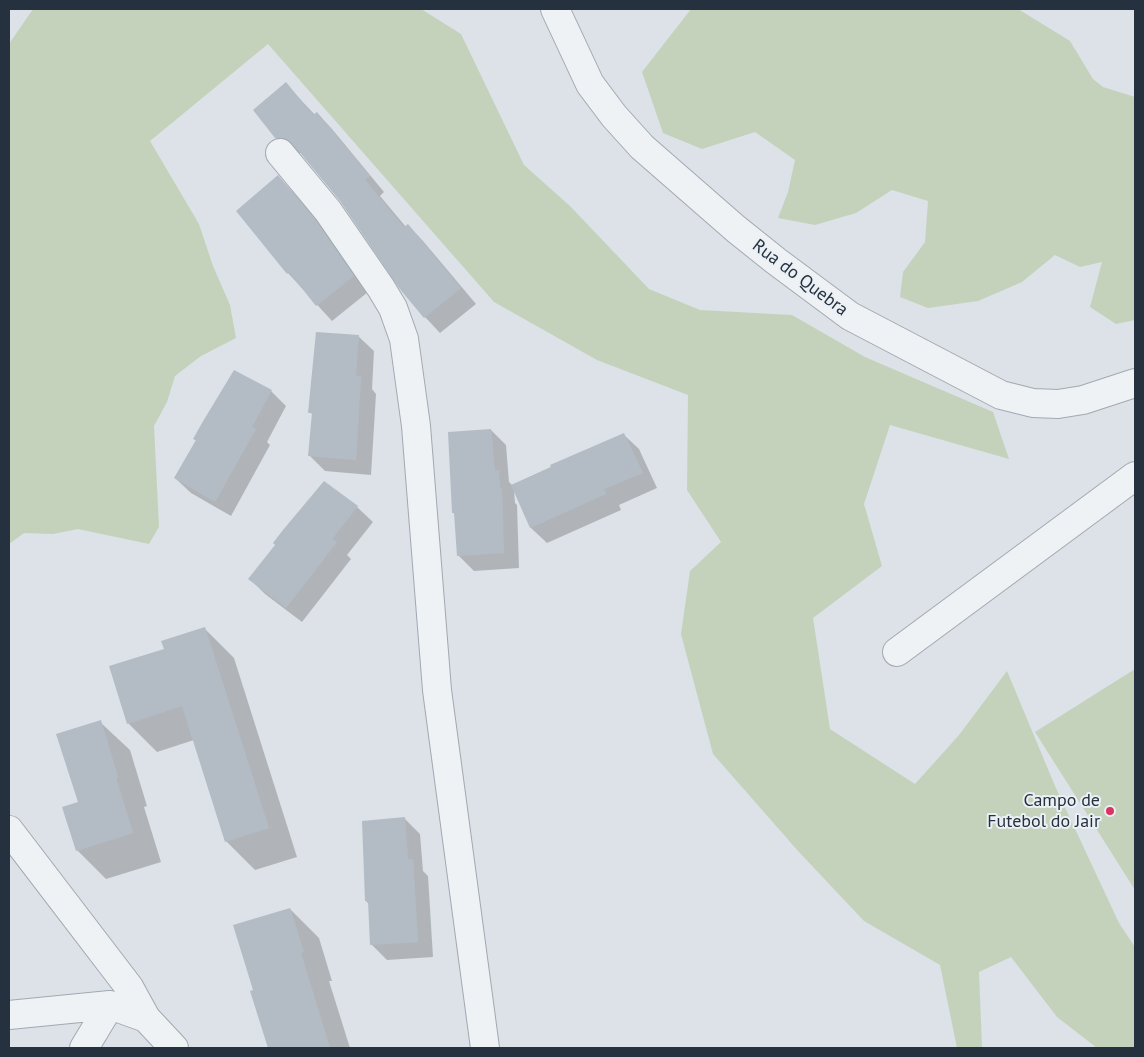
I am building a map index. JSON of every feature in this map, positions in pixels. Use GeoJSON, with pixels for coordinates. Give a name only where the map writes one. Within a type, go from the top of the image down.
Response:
{"type":"FeatureCollection","features":[{"type":"Feature","properties":{"kind":"street","name":"Rua do Quebra"},"geometry":{"type":"LineString","coordinates":[[555,9],[590,84],[614,116],[642,147],[736,229],[850,316],[1001,394],[1033,403],[1058,404],[1084,400],[1135,383]]}},
{"type":"Feature","properties":{"kind":"street"},"geometry":{"type":"LineString","coordinates":[[280,153],[328,211],[381,288],[393,308],[404,339],[416,426],[437,690],[484,1048]]}},
{"type":"Feature","properties":{"kind":"street"},"geometry":{"type":"LineString","coordinates":[[897,652],[1135,476]]}},
{"type":"Feature","properties":{"kind":"street"},"geometry":{"type":"LineString","coordinates":[[9,830],[129,986],[146,1018],[174,1048]]}},
{"type":"Feature","properties":{"kind":"street"},"geometry":{"type":"LineString","coordinates":[[9,1015],[110,1005],[146,1018]]}},
{"type":"Feature","properties":{"kind":"street"},"geometry":{"type":"LineString","coordinates":[[84,1048],[110,1005]]}},
{"type":"Feature","properties":{"kind":"green space"},"geometry":{"type":"Polygon","coordinates":[[[33,9],[421,9],[461,34],[524,165],[570,206],[649,289],[700,310],[792,315],[865,357],[993,412],[1009,459],[890,425],[864,504],[882,566],[813,618],[830,729],[915,784],[959,735],[1007,671],[1055,786],[1119,923],[1135,947],[1135,1048],[1097,1048],[1057,1017],[1011,957],[979,972],[982,1048],[957,1048],[940,965],[864,921],[798,851],[713,754],[681,634],[690,571],[721,542],[687,490],[688,395],[597,360],[494,302],[268,44],[150,141],[199,224],[213,266],[230,305],[236,338],[201,356],[175,376],[167,402],[154,426],[159,527],[149,544],[78,529],[53,534],[24,533],[9,544],[9,44],[33,9]]]}},
{"type":"Feature","properties":{"kind":"green space"},"geometry":{"type":"Polygon","coordinates":[[[691,9],[1018,9],[1070,41],[1093,79],[1103,87],[1135,97],[1135,320],[1116,324],[1090,307],[1102,262],[1080,267],[1055,255],[1022,282],[978,301],[928,308],[900,297],[903,272],[925,242],[928,201],[892,190],[856,213],[815,225],[778,218],[788,192],[795,160],[755,132],[702,149],[663,133],[642,72],[691,9]]]}},
{"type":"Feature","properties":{"kind":"green space","name":"Campo de Futebol do Jair"},"geometry":{"type":"Polygon","coordinates":[[[1135,669],[1135,890],[1035,732],[1135,669]]]}},
{"type":"Feature","properties":{"kind":"building"},"geometry":{"type":"Polygon","coordinates":[[[286,82],[313,115],[317,112],[370,176],[365,180],[404,227],[408,224],[461,288],[424,318],[399,288],[340,201],[292,143],[285,138],[275,138],[253,110],[286,82]]]}},
{"type":"Feature","properties":{"kind":"building"},"geometry":{"type":"Polygon","coordinates":[[[278,175],[316,220],[354,276],[316,306],[289,272],[287,274],[236,211],[278,175]]]}},
{"type":"Feature","properties":{"kind":"building"},"geometry":{"type":"Polygon","coordinates":[[[316,332],[359,335],[356,376],[361,377],[356,460],[308,456],[312,413],[308,413],[316,332]]]}},
{"type":"Feature","properties":{"kind":"building"},"geometry":{"type":"Polygon","coordinates":[[[234,370],[272,390],[252,427],[256,429],[215,502],[174,478],[196,440],[193,439],[234,370]]]}},
{"type":"Feature","properties":{"kind":"building"},"geometry":{"type":"Polygon","coordinates":[[[491,429],[495,471],[499,470],[500,489],[502,488],[504,553],[457,556],[454,513],[452,513],[448,432],[491,429]]]}},
{"type":"Feature","properties":{"kind":"building"},"geometry":{"type":"Polygon","coordinates":[[[624,433],[643,473],[604,489],[606,494],[530,528],[511,485],[551,467],[550,465],[624,433]]]}},
{"type":"Feature","properties":{"kind":"building"},"geometry":{"type":"Polygon","coordinates":[[[324,481],[358,506],[332,539],[337,542],[286,608],[248,579],[275,545],[273,543],[283,530],[324,481]]]}},
{"type":"Feature","properties":{"kind":"building"},"geometry":{"type":"Polygon","coordinates":[[[205,627],[269,828],[225,842],[182,706],[127,724],[109,666],[164,649],[161,641],[205,627]]]}},
{"type":"Feature","properties":{"kind":"building"},"geometry":{"type":"Polygon","coordinates":[[[101,720],[133,833],[76,851],[62,807],[78,802],[56,734],[101,720]]]}},
{"type":"Feature","properties":{"kind":"building"},"geometry":{"type":"Polygon","coordinates":[[[405,817],[408,859],[413,859],[418,942],[370,945],[368,901],[365,901],[362,821],[405,817]]]}},
{"type":"Feature","properties":{"kind":"building"},"geometry":{"type":"Polygon","coordinates":[[[290,908],[304,952],[301,953],[330,1048],[268,1048],[250,991],[253,990],[233,925],[290,908]]]}},
{"type":"Feature","properties":{"kind":"place","name":"Campo de Futebol do Jair"},"geometry":{"type":"Point","coordinates":[1110,811]}}]}
